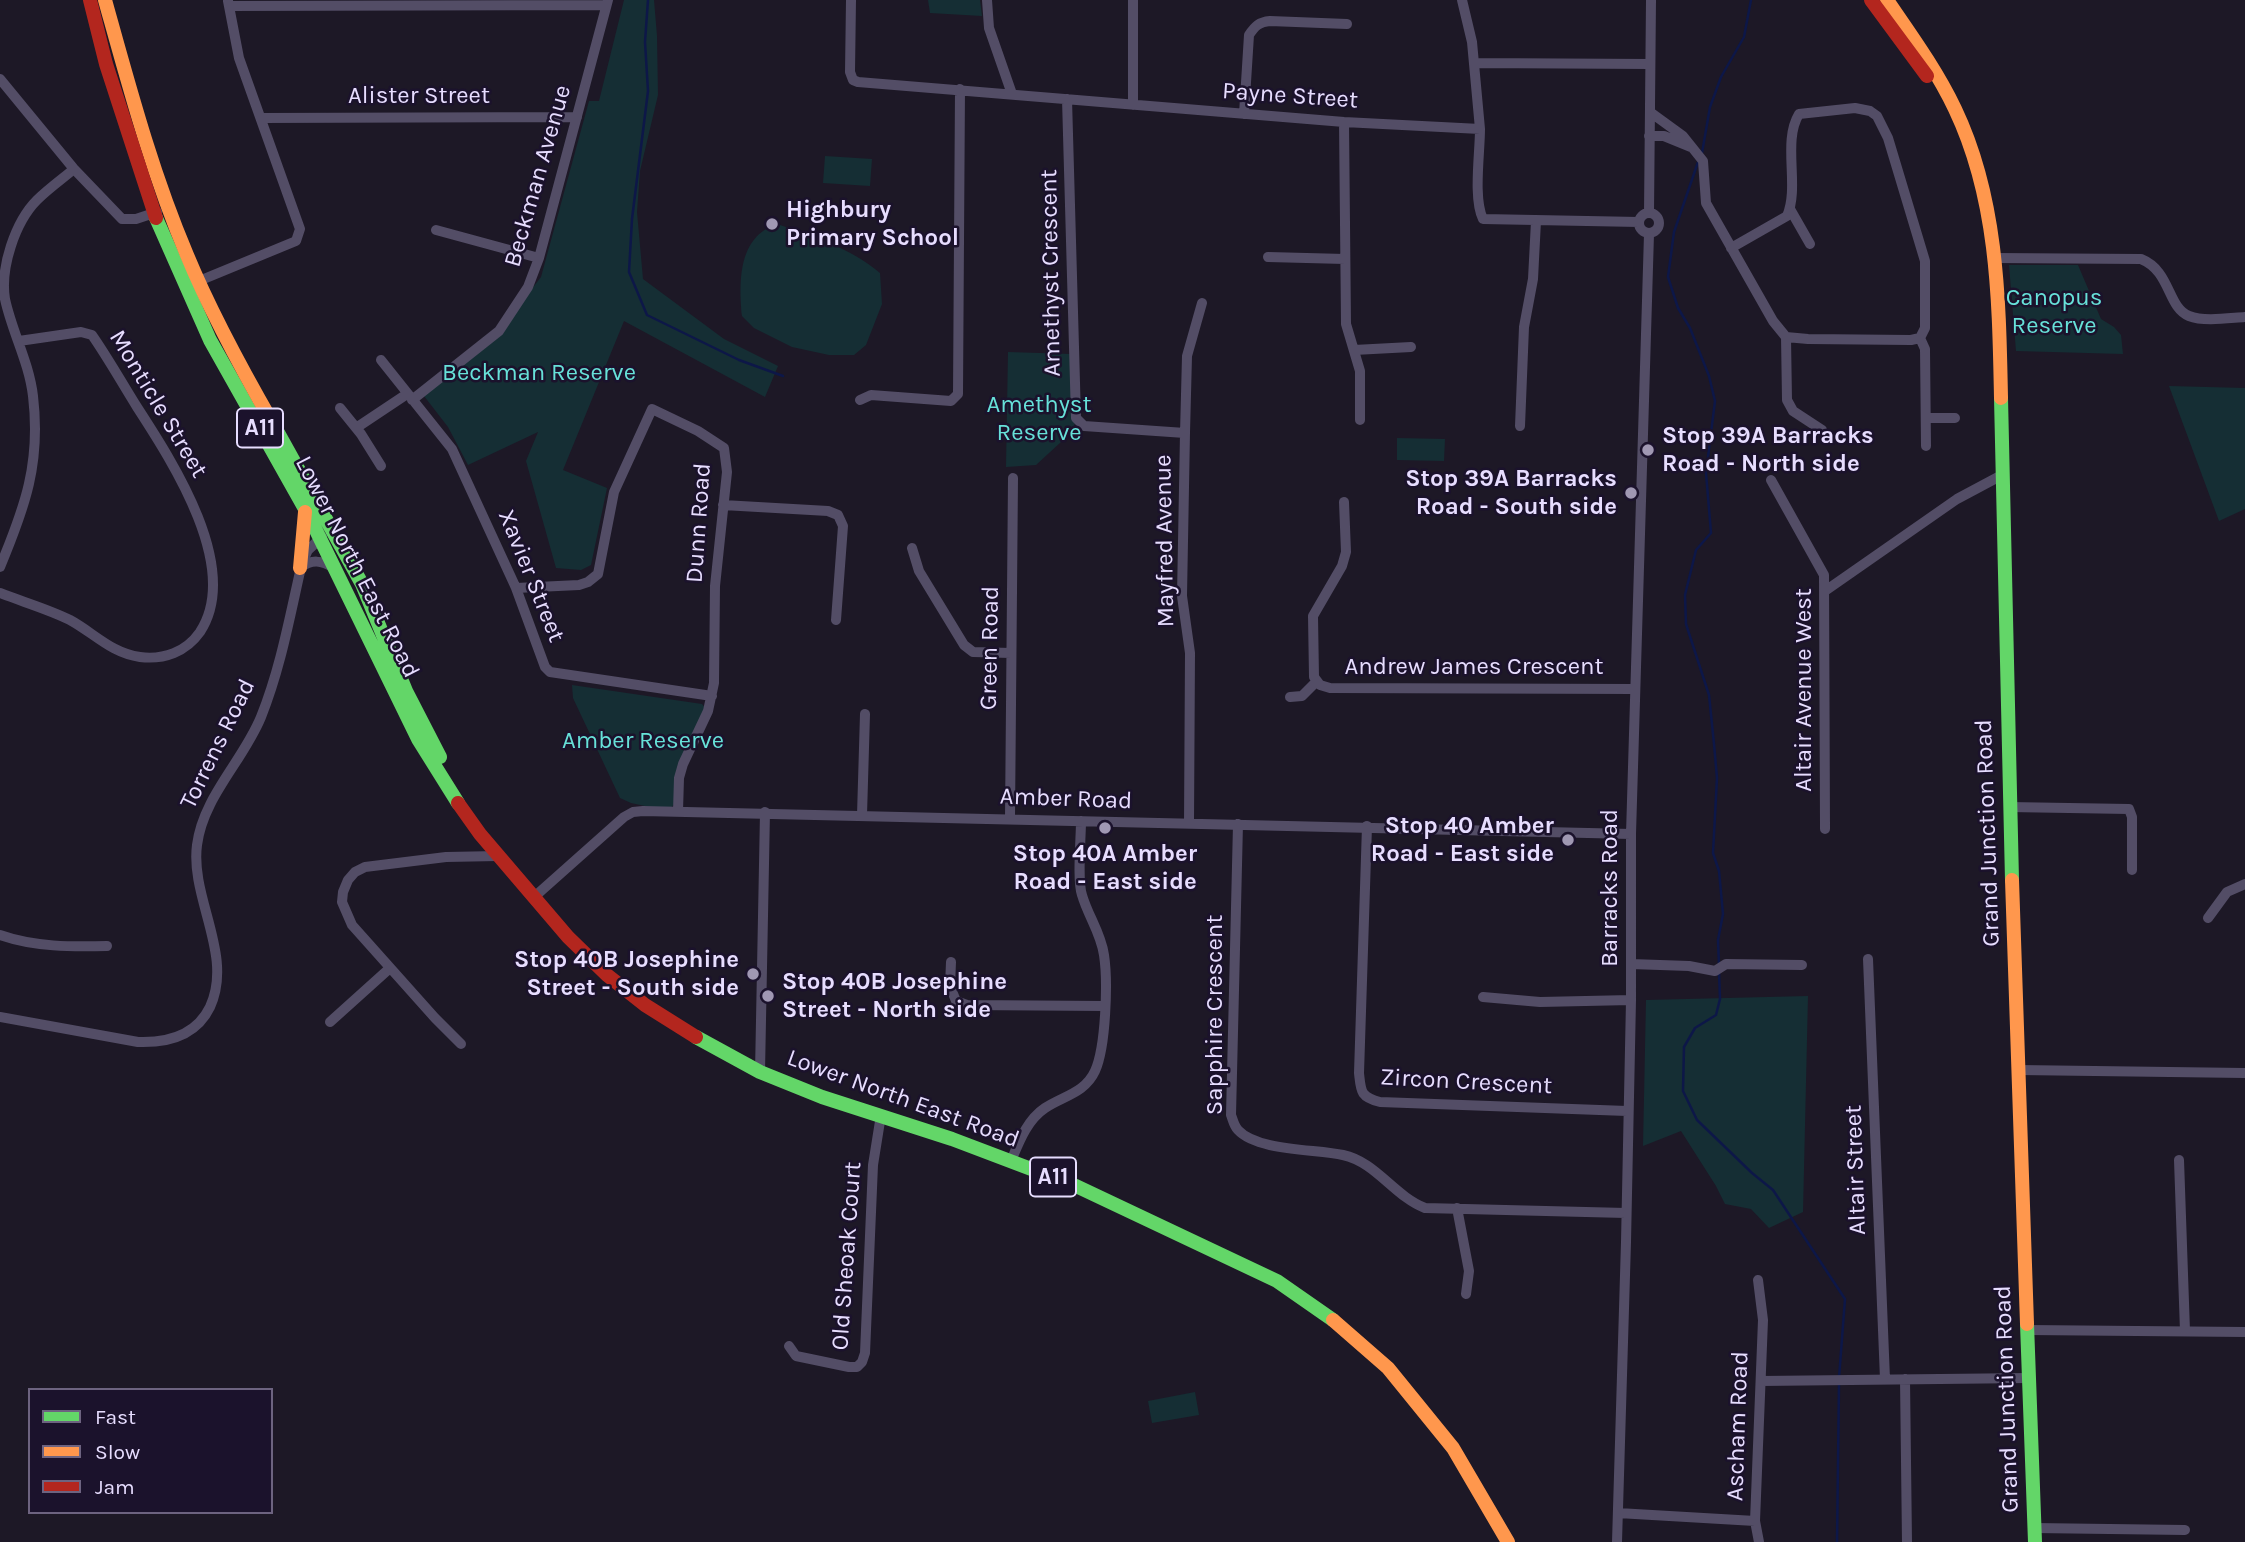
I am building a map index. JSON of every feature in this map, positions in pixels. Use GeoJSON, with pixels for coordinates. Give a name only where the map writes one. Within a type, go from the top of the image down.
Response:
{"type":"FeatureCollection","features":[{"type":"Feature","properties":{"kind":"main road","name":"Lower North East Road"},"geometry":{"type":"LineString","coordinates":[[90,0],[106,64],[210,340],[305,509],[418,739],[446,786],[480,834],[568,937],[607,975],[645,1005],[720,1052],[760,1072],[822,1097],[881,1115],[1076,1186],[1278,1281],[1337,1323],[1388,1368],[1453,1448],[1508,1542]]}},
{"type":"Feature","properties":{"kind":"main road","name":"Lower North East Road"},"geometry":{"type":"LineString","coordinates":[[104,0],[161,211]]}},
{"type":"Feature","properties":{"kind":"main road","name":"Grand Junction Road"},"geometry":{"type":"LineString","coordinates":[[1872,0],[1961,127]]}},
{"type":"Feature","properties":{"kind":"main road","name":"Grand Junction Road"},"geometry":{"type":"LineString","coordinates":[[1887,0],[1945,89],[1974,158],[1985,194],[1995,258],[2000,345],[2009,807],[2034,1535]]}},
{"type":"Feature","properties":{"kind":"main road"},"geometry":{"type":"LineString","coordinates":[[1900,20],[1904,0]]}},
{"type":"Feature","properties":{"kind":"main road","name":"Lower North East Road"},"geometry":{"type":"LineString","coordinates":[[191,284],[222,333],[334,531],[367,596],[406,690],[480,834]]}},
{"type":"Feature","properties":{"kind":"main road"},"geometry":{"type":"LineString","coordinates":[[300,569],[305,509]]}},
{"type":"Feature","properties":{"kind":"street","name":"Payne Street"},"geometry":{"type":"LineString","coordinates":[[851,0],[850,72],[853,80],[865,83],[1344,122],[1480,129]]}},
{"type":"Feature","properties":{"kind":"street"},"geometry":{"type":"LineString","coordinates":[[988,0],[989,28],[1012,94]]}},
{"type":"Feature","properties":{"kind":"street"},"geometry":{"type":"LineString","coordinates":[[1133,0],[1133,104]]}},
{"type":"Feature","properties":{"kind":"street"},"geometry":{"type":"LineString","coordinates":[[1462,0],[1474,63],[1480,129],[1479,200],[1483,219],[1639,222]]}},
{"type":"Feature","properties":{"kind":"street"},"geometry":{"type":"LineString","coordinates":[[1649,213],[1651,0]]}},
{"type":"Feature","properties":{"kind":"street"},"geometry":{"type":"LineString","coordinates":[[191,284],[296,241],[300,229],[239,58],[229,3],[607,3]]}},
{"type":"Feature","properties":{"kind":"street","name":"Beckman Avenue"},"geometry":{"type":"LineString","coordinates":[[356,428],[409,397],[499,331],[528,287],[607,3]]}},
{"type":"Feature","properties":{"kind":"street"},"geometry":{"type":"LineString","coordinates":[[1244,114],[1250,35],[1255,27],[1261,22],[1270,21],[1347,24]]}},
{"type":"Feature","properties":{"kind":"street"},"geometry":{"type":"LineString","coordinates":[[1474,63],[1650,65]]}},
{"type":"Feature","properties":{"kind":"street"},"geometry":{"type":"LineString","coordinates":[[0,79],[74,169],[122,219],[136,219],[161,211]]}},
{"type":"Feature","properties":{"kind":"street"},"geometry":{"type":"LineString","coordinates":[[860,400],[871,395],[951,401],[958,394],[960,89]]}},
{"type":"Feature","properties":{"kind":"street","name":"Amethyst Crescent"},"geometry":{"type":"LineString","coordinates":[[1067,99],[1076,418],[1084,426],[1185,433]]}},
{"type":"Feature","properties":{"kind":"street"},"geometry":{"type":"LineString","coordinates":[[1731,248],[1787,216],[1790,209],[1792,138],[1795,120],[1799,114],[1855,108],[1870,111],[1877,116],[1888,138],[1925,261],[1925,328],[1920,338],[1910,341],[1786,337]]}},
{"type":"Feature","properties":{"kind":"street"},"geometry":{"type":"LineString","coordinates":[[1650,112],[1683,136],[1703,161],[1706,203],[1773,321],[1786,337],[1787,400],[1793,411],[1822,430]]}},
{"type":"Feature","properties":{"kind":"street","name":"Alister Street"},"geometry":{"type":"LineString","coordinates":[[261,118],[577,117]]}},
{"type":"Feature","properties":{"kind":"street"},"geometry":{"type":"LineString","coordinates":[[1344,122],[1346,324],[1360,371],[1360,420]]}},
{"type":"Feature","properties":{"kind":"street"},"geometry":{"type":"LineString","coordinates":[[1649,136],[1664,136],[1695,149]]}},
{"type":"Feature","properties":{"kind":"street"},"geometry":{"type":"LineString","coordinates":[[0,567],[24,510],[33,470],[35,433],[33,396],[4,296],[5,264],[23,218],[37,200],[74,169]]}},
{"type":"Feature","properties":{"kind":"street"},"geometry":{"type":"LineString","coordinates":[[1790,209],[1810,244]]}},
{"type":"Feature","properties":{"kind":"street"},"geometry":{"type":"LineString","coordinates":[[1649,213],[1657,216],[1659,224],[1656,231],[1649,234],[1643,232],[1639,222],[1642,216],[1649,213]]}},
{"type":"Feature","properties":{"kind":"street"},"geometry":{"type":"LineString","coordinates":[[1520,426],[1524,327],[1533,279],[1536,221]]}},
{"type":"Feature","properties":{"kind":"street"},"geometry":{"type":"LineString","coordinates":[[436,230],[538,258]]}},
{"type":"Feature","properties":{"kind":"street","name":"Barracks Road"},"geometry":{"type":"LineString","coordinates":[[1617,1542],[1631,1000],[1634,689],[1649,234]]}},
{"type":"Feature","properties":{"kind":"street"},"geometry":{"type":"LineString","coordinates":[[1268,257],[1345,259]]}},
{"type":"Feature","properties":{"kind":"street"},"geometry":{"type":"LineString","coordinates":[[1995,258],[2141,259],[2154,264],[2179,311],[2192,318],[2245,317]]}},
{"type":"Feature","properties":{"kind":"street","name":"Mayfred Avenue"},"geometry":{"type":"LineString","coordinates":[[1189,823],[1190,653],[1182,596],[1185,433],[1187,356],[1202,303]]}},
{"type":"Feature","properties":{"kind":"street","name":"Monticle Street"},"geometry":{"type":"LineString","coordinates":[[0,593],[66,618],[106,645],[142,658],[174,654],[187,647],[205,624],[212,608],[211,565],[186,486],[92,335],[81,332],[19,341]]}},
{"type":"Feature","properties":{"kind":"street"},"geometry":{"type":"LineString","coordinates":[[1920,338],[1925,349],[1926,446]]}},
{"type":"Feature","properties":{"kind":"street"},"geometry":{"type":"LineString","coordinates":[[1354,350],[1411,347]]}},
{"type":"Feature","properties":{"kind":"street","name":"Xavier Street"},"geometry":{"type":"LineString","coordinates":[[381,360],[452,449],[516,588],[545,667],[550,672],[712,695]]}},
{"type":"Feature","properties":{"kind":"street"},"geometry":{"type":"LineString","coordinates":[[340,408],[381,466]]}},
{"type":"Feature","properties":{"kind":"street","name":"Dunn Road"},"geometry":{"type":"LineString","coordinates":[[516,588],[579,585],[588,582],[598,573],[614,492],[652,409],[698,431],[724,448],[727,472],[715,586],[712,695],[708,711],[683,764],[678,811]]}},
{"type":"Feature","properties":{"kind":"street"},"geometry":{"type":"LineString","coordinates":[[1926,418],[1955,418]]}},
{"type":"Feature","properties":{"kind":"street"},"geometry":{"type":"LineString","coordinates":[[1825,591],[1957,499],[2001,475]]}},
{"type":"Feature","properties":{"kind":"street","name":"Green Road"},"geometry":{"type":"LineString","coordinates":[[1010,818],[1013,478]]}},
{"type":"Feature","properties":{"kind":"street","name":"Altair Avenue West"},"geometry":{"type":"LineString","coordinates":[[1771,480],[1824,575],[1825,828]]}},
{"type":"Feature","properties":{"kind":"street","name":"Andrew James Crescent"},"geometry":{"type":"LineString","coordinates":[[1344,502],[1346,552],[1342,566],[1313,615],[1314,677],[1320,685],[1330,688],[1634,689]]}},
{"type":"Feature","properties":{"kind":"street"},"geometry":{"type":"LineString","coordinates":[[723,505],[828,512],[838,515],[843,526],[836,620]]}},
{"type":"Feature","properties":{"kind":"street","name":"Torrens Road"},"geometry":{"type":"LineString","coordinates":[[0,1017],[156,1043],[187,1033],[199,1023],[210,1007],[216,965],[197,872],[197,845],[202,825],[214,798],[239,761],[260,719],[284,649],[300,569],[308,550],[320,538],[334,531]]}},
{"type":"Feature","properties":{"kind":"street"},"geometry":{"type":"LineString","coordinates":[[912,548],[919,571],[964,645],[973,652],[1011,653]]}},
{"type":"Feature","properties":{"kind":"street"},"geometry":{"type":"LineString","coordinates":[[300,569],[314,561],[334,568]]}},
{"type":"Feature","properties":{"kind":"street","name":"Andrew James Crescent"},"geometry":{"type":"LineString","coordinates":[[1290,697],[1302,696],[1317,681]]}},
{"type":"Feature","properties":{"kind":"street"},"geometry":{"type":"LineString","coordinates":[[862,815],[865,714]]}},
{"type":"Feature","properties":{"kind":"street"},"geometry":{"type":"LineString","coordinates":[[2009,807],[2129,809],[2132,817],[2132,870]]}},
{"type":"Feature","properties":{"kind":"street","name":"Amber Road"},"geometry":{"type":"LineString","coordinates":[[533,898],[624,817],[643,811],[1631,834]]}},
{"type":"Feature","properties":{"kind":"street"},"geometry":{"type":"LineString","coordinates":[[760,1072],[765,812]]}},
{"type":"Feature","properties":{"kind":"street"},"geometry":{"type":"LineString","coordinates":[[1011,1161],[1020,1139],[1043,1109],[1084,1088],[1095,1071],[1101,1046],[1105,1006],[1104,955],[1097,929],[1081,894],[1082,821]]}},
{"type":"Feature","properties":{"kind":"street","name":"Sapphire Crescent"},"geometry":{"type":"LineString","coordinates":[[1238,824],[1231,1115],[1235,1128],[1269,1145],[1347,1156],[1370,1167],[1413,1203],[1425,1208],[1626,1213]]}},
{"type":"Feature","properties":{"kind":"street","name":"Zircon Crescent"},"geometry":{"type":"LineString","coordinates":[[1367,826],[1359,1073],[1361,1091],[1368,1099],[1380,1102],[1628,1111]]}},
{"type":"Feature","properties":{"kind":"street"},"geometry":{"type":"LineString","coordinates":[[461,1044],[352,925],[344,911],[343,892],[355,872],[365,867],[404,860],[498,856]]}},
{"type":"Feature","properties":{"kind":"street"},"geometry":{"type":"LineString","coordinates":[[2208,918],[2227,892],[2245,884]]}},
{"type":"Feature","properties":{"kind":"street"},"geometry":{"type":"LineString","coordinates":[[0,935],[67,947],[107,946]]}},
{"type":"Feature","properties":{"kind":"street","name":"Altair Street"},"geometry":{"type":"LineString","coordinates":[[1868,959],[1885,1379]]}},
{"type":"Feature","properties":{"kind":"street"},"geometry":{"type":"LineString","coordinates":[[951,962],[950,986],[956,1001],[967,1005],[1105,1006]]}},
{"type":"Feature","properties":{"kind":"street"},"geometry":{"type":"LineString","coordinates":[[1631,964],[1689,966],[1715,971],[1726,964],[1802,965]]}},
{"type":"Feature","properties":{"kind":"street"},"geometry":{"type":"LineString","coordinates":[[330,1022],[390,968]]}},
{"type":"Feature","properties":{"kind":"street"},"geometry":{"type":"LineString","coordinates":[[1483,997],[1540,1002],[1631,1000]]}},
{"type":"Feature","properties":{"kind":"street"},"geometry":{"type":"LineString","coordinates":[[2019,1070],[2245,1073]]}},
{"type":"Feature","properties":{"kind":"street","name":"Old Sheoak Court"},"geometry":{"type":"LineString","coordinates":[[789,1346],[796,1356],[849,1367],[857,1367],[862,1362],[865,1353],[873,1165],[881,1115]]}},
{"type":"Feature","properties":{"kind":"street"},"geometry":{"type":"LineString","coordinates":[[2179,1160],[2185,1331]]}},
{"type":"Feature","properties":{"kind":"street"},"geometry":{"type":"LineString","coordinates":[[1457,1208],[1469,1271],[1466,1294]]}},
{"type":"Feature","properties":{"kind":"street","name":"Ascham Road"},"geometry":{"type":"LineString","coordinates":[[1618,1513],[1755,1521],[1763,1320],[1758,1280]]}},
{"type":"Feature","properties":{"kind":"street"},"geometry":{"type":"LineString","coordinates":[[2028,1329],[2245,1332]]}},
{"type":"Feature","properties":{"kind":"street"},"geometry":{"type":"LineString","coordinates":[[1761,1381],[2029,1378]]}},
{"type":"Feature","properties":{"kind":"street"},"geometry":{"type":"LineString","coordinates":[[1905,1379],[1907,1542]]}},
{"type":"Feature","properties":{"kind":"street"},"geometry":{"type":"LineString","coordinates":[[1755,1521],[1759,1542]]}},
{"type":"Feature","properties":{"kind":"street"},"geometry":{"type":"LineString","coordinates":[[2034,1535],[2185,1530]]}},
{"type":"Feature","properties":{"kind":"green space","name":"Beckman Reserve"},"geometry":{"type":"Polygon","coordinates":[[[624,0],[654,0],[657,36],[658,95],[640,171],[637,212],[643,279],[724,339],[778,366],[765,397],[624,321],[563,470],[607,488],[591,565],[581,570],[556,568],[526,461],[538,432],[468,465],[448,427],[424,396],[499,331],[541,277],[589,101],[599,101],[624,0]]]}},
{"type":"Feature","properties":{"kind":"green space"},"geometry":{"type":"Polygon","coordinates":[[[928,0],[980,0],[982,16],[930,13],[928,0]]]}},
{"type":"Feature","properties":{"kind":"green space"},"geometry":{"type":"Polygon","coordinates":[[[825,156],[872,159],[870,186],[823,183],[825,156]]]}},
{"type":"Feature","properties":{"kind":"green space"},"geometry":{"type":"Polygon","coordinates":[[[777,224],[857,256],[880,273],[882,304],[866,345],[854,355],[829,355],[792,347],[754,328],[742,316],[741,275],[748,250],[764,230],[777,224]]]}},
{"type":"Feature","properties":{"kind":"green space","name":"Canopus Reserve"},"geometry":{"type":"Polygon","coordinates":[[[2009,265],[2078,265],[2101,319],[2121,335],[2123,354],[2016,351],[2009,265]]]}},
{"type":"Feature","properties":{"kind":"green space","name":"Amethyst Reserve"},"geometry":{"type":"Polygon","coordinates":[[[1008,352],[1071,354],[1071,413],[1076,418],[1073,431],[1036,465],[1006,467],[1008,352]]]}},
{"type":"Feature","properties":{"kind":"green space"},"geometry":{"type":"Polygon","coordinates":[[[2169,386],[2245,388],[2245,509],[2219,521],[2169,386]]]}},
{"type":"Feature","properties":{"kind":"green space"},"geometry":{"type":"Polygon","coordinates":[[[1397,438],[1445,439],[1444,461],[1397,460],[1397,438]]]}},
{"type":"Feature","properties":{"kind":"green space","name":"Amber Reserve"},"geometry":{"type":"Polygon","coordinates":[[[572,685],[702,704],[708,711],[688,751],[679,799],[668,811],[620,798],[573,698],[572,685]]]}},
{"type":"Feature","properties":{"kind":"green space"},"geometry":{"type":"Polygon","coordinates":[[[1808,996],[1803,1212],[1769,1228],[1751,1209],[1725,1204],[1681,1131],[1643,1146],[1646,1000],[1808,996]]]}},
{"type":"Feature","properties":{"kind":"green space"},"geometry":{"type":"Polygon","coordinates":[[[1195,1392],[1199,1415],[1152,1423],[1148,1401],[1195,1392]]]}},
{"type":"Feature","properties":{"kind":"waterway"},"geometry":{"type":"LineString","coordinates":[[648,0],[645,42],[648,91],[632,219],[629,272],[647,315],[739,360],[783,376]]}},
{"type":"Feature","properties":{"kind":"waterway"},"geometry":{"type":"LineString","coordinates":[[1702,153],[1710,107],[1721,77],[1744,37],[1751,0]]}},
{"type":"Feature","properties":{"kind":"waterway"},"geometry":{"type":"LineString","coordinates":[[1698,162],[1674,232],[1668,277],[1678,308],[1690,328],[1709,376],[1715,401],[1706,473],[1711,533],[1696,550],[1685,595],[1686,624],[1709,695],[1714,744],[1717,778],[1713,853],[1719,871],[1723,914],[1718,940],[1719,965]]}},
{"type":"Feature","properties":{"kind":"waterway"},"geometry":{"type":"LineString","coordinates":[[1719,972],[1720,999],[1716,1015],[1695,1028],[1684,1047],[1683,1091],[1697,1120],[1773,1190],[1845,1299],[1839,1378]]}},
{"type":"Feature","properties":{"kind":"waterway"},"geometry":{"type":"LineString","coordinates":[[1837,1542],[1839,1384]]}},
{"type":"Feature","properties":{"kind":"traffic: fast"},"geometry":{"type":"LineString","coordinates":[[156,218],[210,340],[309,516],[418,739],[458,803]]}},
{"type":"Feature","properties":{"kind":"traffic: fast"},"geometry":{"type":"LineString","coordinates":[[2001,398],[2012,880]]}},
{"type":"Feature","properties":{"kind":"traffic: fast"},"geometry":{"type":"LineString","coordinates":[[272,422],[362,584],[406,691],[440,757]]}},
{"type":"Feature","properties":{"kind":"traffic: fast"},"geometry":{"type":"LineString","coordinates":[[696,1037],[760,1072],[822,1097],[952,1139],[1076,1186],[1277,1281],[1333,1320]]}},
{"type":"Feature","properties":{"kind":"traffic: fast"},"geometry":{"type":"LineString","coordinates":[[2027,1324],[2035,1542]]}},
{"type":"Feature","properties":{"kind":"traffic: slow"},"geometry":{"type":"LineString","coordinates":[[105,0],[142,129],[174,224],[216,319],[272,422]]}},
{"type":"Feature","properties":{"kind":"traffic: slow"},"geometry":{"type":"LineString","coordinates":[[1887,0],[1948,95],[1969,143],[1980,178],[1988,214],[1997,287],[2001,398]]}},
{"type":"Feature","properties":{"kind":"traffic: slow"},"geometry":{"type":"LineString","coordinates":[[300,568],[305,512]]}},
{"type":"Feature","properties":{"kind":"traffic: slow"},"geometry":{"type":"LineString","coordinates":[[2012,880],[2027,1324]]}},
{"type":"Feature","properties":{"kind":"traffic: slow"},"geometry":{"type":"LineString","coordinates":[[1333,1320],[1388,1368],[1453,1448],[1508,1542]]}},
{"type":"Feature","properties":{"kind":"traffic: jam"},"geometry":{"type":"LineString","coordinates":[[90,0],[106,64],[156,218]]}},
{"type":"Feature","properties":{"kind":"traffic: jam"},"geometry":{"type":"LineString","coordinates":[[1871,0],[1927,76]]}},
{"type":"Feature","properties":{"kind":"traffic: jam"},"geometry":{"type":"LineString","coordinates":[[458,803],[480,834],[568,937],[607,975],[645,1005],[696,1037]]}},
{"type":"Feature","properties":{"kind":"place","name":"Highbury Primary School"},"geometry":{"type":"Point","coordinates":[772,224]}},
{"type":"Feature","properties":{"kind":"place","name":"Stop 39A Barracks Road - North side"},"geometry":{"type":"Point","coordinates":[1648,450]}},
{"type":"Feature","properties":{"kind":"place","name":"Stop 39A Barracks Road - South side"},"geometry":{"type":"Point","coordinates":[1631,493]}},
{"type":"Feature","properties":{"kind":"place","name":"Stop 40A Amber Road - East side"},"geometry":{"type":"Point","coordinates":[1105,828]}},
{"type":"Feature","properties":{"kind":"place","name":"Stop 40 Amber Road - East side"},"geometry":{"type":"Point","coordinates":[1568,840]}},
{"type":"Feature","properties":{"kind":"place","name":"Stop 40B Josephine Street - South side"},"geometry":{"type":"Point","coordinates":[753,974]}},
{"type":"Feature","properties":{"kind":"place","name":"Stop 40B Josephine Street - North side"},"geometry":{"type":"Point","coordinates":[768,996]}}]}
